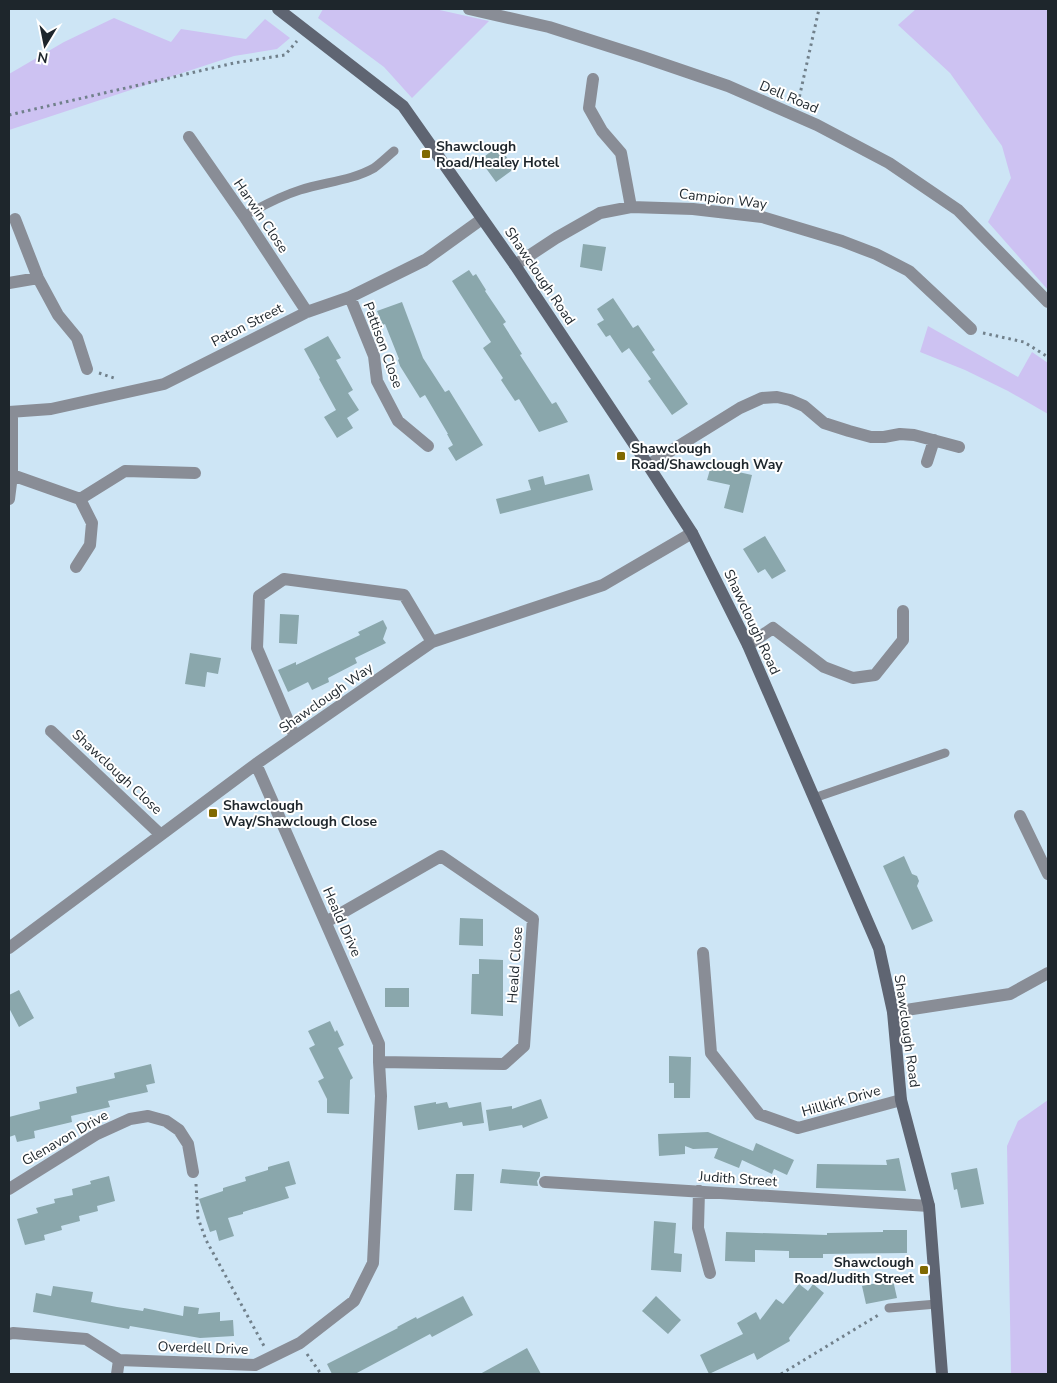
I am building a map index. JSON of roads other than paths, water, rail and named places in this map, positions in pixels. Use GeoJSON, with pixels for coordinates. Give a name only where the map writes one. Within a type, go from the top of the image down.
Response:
{"type":"FeatureCollection","features":[{"type":"Feature","properties":{"kind":"main road","name":"Shawclough Road"},"geometry":{"type":"LineString","coordinates":[[278,9],[403,106],[516,265],[692,533],[748,645],[879,948],[892,1012],[901,1100],[928,1206],[942,1374]]}},
{"type":"Feature","properties":{"kind":"street","name":"Dell Road"},"geometry":{"type":"LineString","coordinates":[[469,9],[549,27],[643,56],[728,86],[817,125],[889,163],[958,210],[1048,302]]}},
{"type":"Feature","properties":{"kind":"street"},"geometry":{"type":"LineString","coordinates":[[593,79],[590,108],[602,131],[621,153],[631,207]]}},
{"type":"Feature","properties":{"kind":"street","name":"Harwin Close"},"geometry":{"type":"LineString","coordinates":[[190,138],[307,312]]}},
{"type":"Feature","properties":{"kind":"street","name":"Campion Way"},"geometry":{"type":"LineString","coordinates":[[516,265],[556,238],[600,213],[631,207],[693,209],[762,217],[842,241],[876,254],[909,271],[971,329]]}},
{"type":"Feature","properties":{"kind":"street"},"geometry":{"type":"LineString","coordinates":[[15,219],[38,278],[58,315],[77,338],[86,369]]}},
{"type":"Feature","properties":{"kind":"street","name":"Paton Street"},"geometry":{"type":"LineString","coordinates":[[10,412],[51,408],[164,384],[307,312],[350,297],[425,260],[482,219]]}},
{"type":"Feature","properties":{"kind":"street"},"geometry":{"type":"LineString","coordinates":[[9,283],[38,278]]}},
{"type":"Feature","properties":{"kind":"street","name":"Pattison Close"},"geometry":{"type":"LineString","coordinates":[[350,297],[374,356],[377,381],[398,421],[428,446]]}},
{"type":"Feature","properties":{"kind":"street"},"geometry":{"type":"LineString","coordinates":[[648,465],[740,408],[762,398],[790,400],[804,406],[824,423],[870,437],[900,434],[914,435],[959,447]]}},
{"type":"Feature","properties":{"kind":"street"},"geometry":{"type":"LineString","coordinates":[[9,499],[12,475],[10,412]]}},
{"type":"Feature","properties":{"kind":"street"},"geometry":{"type":"LineString","coordinates":[[927,462],[934,440]]}},
{"type":"Feature","properties":{"kind":"street"},"geometry":{"type":"LineString","coordinates":[[80,499],[125,471],[196,473]]}},
{"type":"Feature","properties":{"kind":"street"},"geometry":{"type":"LineString","coordinates":[[12,475],[80,499],[92,523],[90,544],[76,567]]}},
{"type":"Feature","properties":{"kind":"street","name":"Shawclough Way"},"geometry":{"type":"LineString","coordinates":[[9,948],[256,764],[432,642],[603,585],[692,533]]}},
{"type":"Feature","properties":{"kind":"street"},"geometry":{"type":"LineString","coordinates":[[295,737],[257,648],[259,596],[284,579],[404,595],[432,642]]}},
{"type":"Feature","properties":{"kind":"street"},"geometry":{"type":"LineString","coordinates":[[748,645],[773,628],[824,667],[853,678],[876,675],[902,640],[903,611]]}},
{"type":"Feature","properties":{"kind":"street","name":"Shawclough Close"},"geometry":{"type":"LineString","coordinates":[[51,731],[161,835]]}},
{"type":"Feature","properties":{"kind":"street","name":"Heald Drive"},"geometry":{"type":"LineString","coordinates":[[256,764],[379,1044],[381,1096]]}},
{"type":"Feature","properties":{"kind":"street"},"geometry":{"type":"LineString","coordinates":[[1020,816],[1048,874]]}},
{"type":"Feature","properties":{"kind":"street","name":"Heald Close"},"geometry":{"type":"LineString","coordinates":[[326,922],[441,856],[533,919],[524,1046],[504,1064],[379,1062]]}},
{"type":"Feature","properties":{"kind":"street","name":"Hillkirk Drive"},"geometry":{"type":"LineString","coordinates":[[703,952],[710,1053],[760,1114],[798,1128],[901,1100]]}},
{"type":"Feature","properties":{"kind":"street"},"geometry":{"type":"LineString","coordinates":[[892,1012],[1010,994],[1048,972]]}},
{"type":"Feature","properties":{"kind":"street","name":"Overdell Drive"},"geometry":{"type":"LineString","coordinates":[[119,1360],[255,1365],[300,1343],[354,1301],[373,1263],[381,1096]]}},
{"type":"Feature","properties":{"kind":"street","name":"Glenavon Drive"},"geometry":{"type":"LineString","coordinates":[[9,1189],[96,1134],[130,1119],[148,1116],[166,1121],[179,1130],[188,1144],[193,1172]]}},
{"type":"Feature","properties":{"kind":"street","name":"Judith Street"},"geometry":{"type":"LineString","coordinates":[[545,1182],[928,1206]]}},
{"type":"Feature","properties":{"kind":"street"},"geometry":{"type":"LineString","coordinates":[[699,1192],[698,1228],[710,1273]]}},
{"type":"Feature","properties":{"kind":"street"},"geometry":{"type":"LineString","coordinates":[[9,1334],[86,1338],[119,1360],[117,1374]]}},
{"type":"Feature","properties":{"kind":"lane"},"geometry":{"type":"LineString","coordinates":[[244,216],[266,204],[300,190],[362,173],[378,164],[394,151]]}},
{"type":"Feature","properties":{"kind":"lane"},"geometry":{"type":"LineString","coordinates":[[814,798],[945,753]]}},
{"type":"Feature","properties":{"kind":"lane"},"geometry":{"type":"LineString","coordinates":[[889,1308],[937,1304]]}},
{"type":"Feature","properties":{"kind":"place","name":"Shawclough Road/Healey Hotel"},"geometry":{"type":"Point","coordinates":[426,154]}},
{"type":"Feature","properties":{"kind":"place","name":"Shawclough Road/Shawclough Way"},"geometry":{"type":"Point","coordinates":[621,456]}},
{"type":"Feature","properties":{"kind":"place","name":"Shawclough Way/Shawclough Close"},"geometry":{"type":"Point","coordinates":[213,813]}},
{"type":"Feature","properties":{"kind":"place","name":"Shawclough Road/Judith Street"},"geometry":{"type":"Point","coordinates":[924,1270]}}]}
